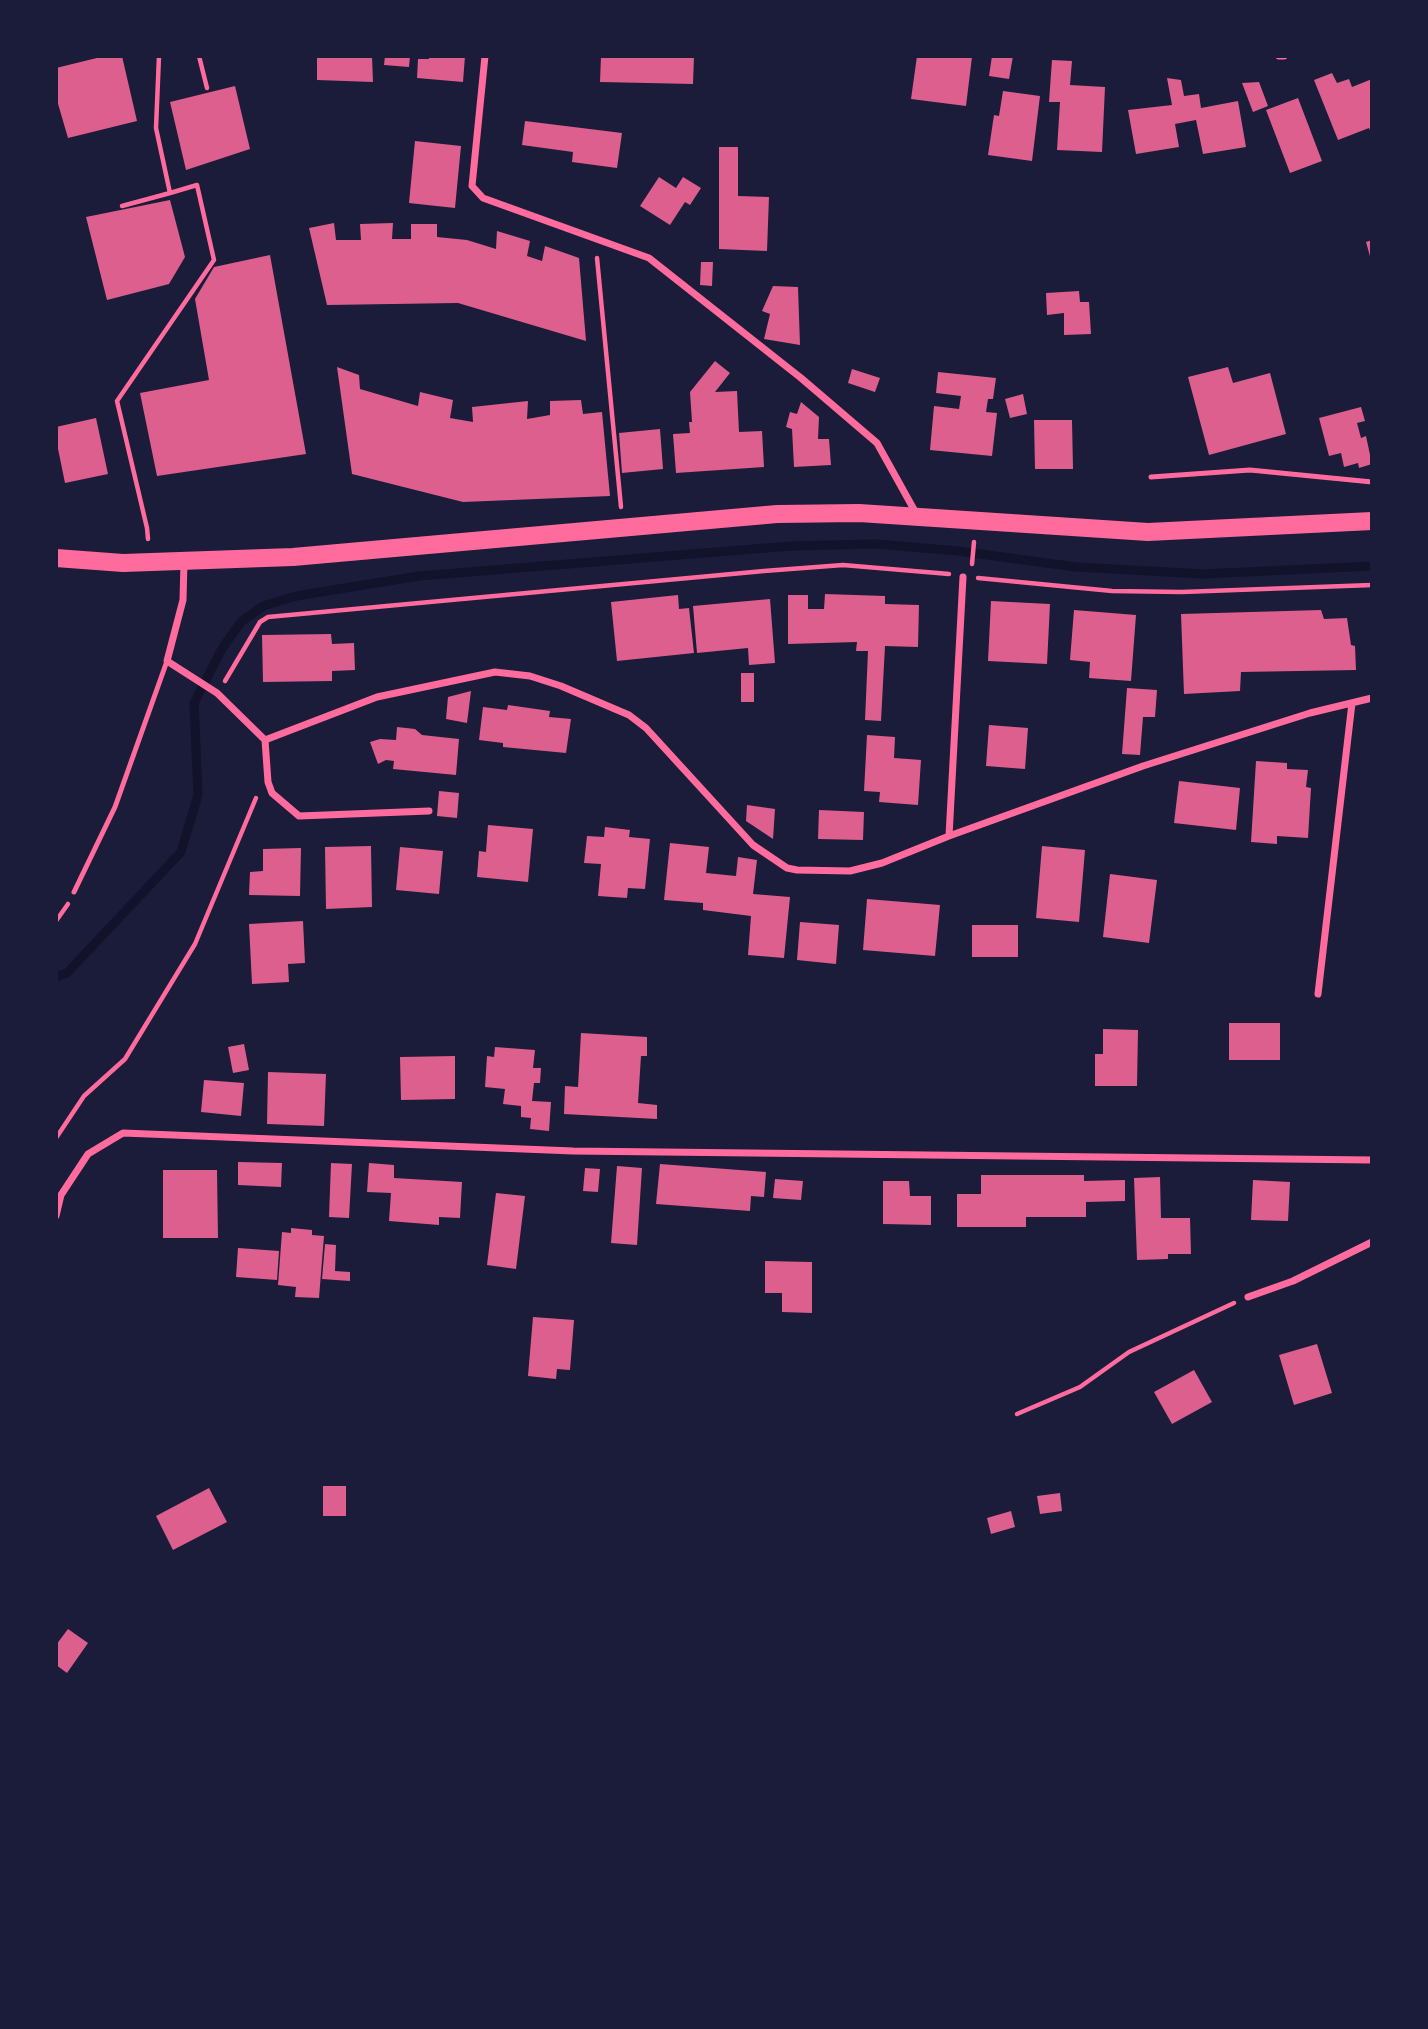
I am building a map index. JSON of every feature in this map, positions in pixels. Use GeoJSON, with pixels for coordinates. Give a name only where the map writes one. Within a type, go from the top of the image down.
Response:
{"type":"FeatureCollection","features":[{"type":"Feature","properties":{"kind":"main road"},"geometry":{"type":"LineString","coordinates":[[56,558],[123,563],[342,554],[777,514],[859,513],[1148,532],[1372,521]]}},
{"type":"Feature","properties":{"kind":"street"},"geometry":{"type":"LineString","coordinates":[[485,56],[472,186],[483,198],[649,258],[830,402],[877,443],[918,516]]}},
{"type":"Feature","properties":{"kind":"street"},"geometry":{"type":"LineString","coordinates":[[1279,56],[1284,56]]}},
{"type":"Feature","properties":{"kind":"street"},"geometry":{"type":"LineString","coordinates":[[184,562],[183,600],[167,661],[217,693],[265,740],[268,782],[272,793],[299,816],[429,811]]}},
{"type":"Feature","properties":{"kind":"street"},"geometry":{"type":"LineString","coordinates":[[949,836],[963,577]]}},
{"type":"Feature","properties":{"kind":"street"},"geometry":{"type":"LineString","coordinates":[[265,740],[377,696],[495,672],[530,676],[629,715],[646,728],[753,845],[787,868],[850,871],[882,863],[1143,766],[1310,713],[1372,698]]}},
{"type":"Feature","properties":{"kind":"street"},"geometry":{"type":"LineString","coordinates":[[1318,993],[1352,703]]}},
{"type":"Feature","properties":{"kind":"street"},"geometry":{"type":"LineString","coordinates":[[56,1216],[61,1195],[88,1154],[123,1133],[573,1151],[1372,1160]]}},
{"type":"Feature","properties":{"kind":"street"},"geometry":{"type":"LineString","coordinates":[[1248,1297],[1293,1281],[1372,1242]]}},
{"type":"Feature","properties":{"kind":"lane"},"geometry":{"type":"LineString","coordinates":[[1151,478],[1250,470],[1372,482]]}},
{"type":"Feature","properties":{"kind":"lane"},"geometry":{"type":"LineString","coordinates":[[74,892],[115,807],[167,661]]}},
{"type":"Feature","properties":{"kind":"path"},"geometry":{"type":"LineString","coordinates":[[159,56],[156,128],[170,193]]}},
{"type":"Feature","properties":{"kind":"path"},"geometry":{"type":"LineString","coordinates":[[199,56],[207,88]]}},
{"type":"Feature","properties":{"kind":"path"},"geometry":{"type":"LineString","coordinates":[[122,206],[197,186],[214,260],[117,401],[147,528]]}},
{"type":"Feature","properties":{"kind":"path"},"geometry":{"type":"LineString","coordinates":[[595,239],[619,489]]}},
{"type":"Feature","properties":{"kind":"path"},"geometry":{"type":"LineString","coordinates":[[972,570],[975,538]]}},
{"type":"Feature","properties":{"kind":"path"},"geometry":{"type":"LineString","coordinates":[[217,693],[260,622],[268,617],[830,566],[934,571],[963,577],[1140,592],[1372,585]]}},
{"type":"Feature","properties":{"kind":"path"},"geometry":{"type":"LineString","coordinates":[[56,1138],[84,1096],[125,1059],[195,944],[256,799],[268,782]]}},
{"type":"Feature","properties":{"kind":"path"},"geometry":{"type":"LineString","coordinates":[[1017,1414],[1080,1387],[1129,1352],[1248,1297]]}},
{"type":"Feature","properties":{"kind":"building"},"geometry":{"type":"Polygon","coordinates":[[[105,56],[122,56],[137,121],[68,138],[56,97],[56,68],[105,56]]]}},
{"type":"Feature","properties":{"kind":"building"},"geometry":{"type":"Polygon","coordinates":[[[317,56],[372,56],[373,82],[317,80],[317,56]]]}},
{"type":"Feature","properties":{"kind":"building"},"geometry":{"type":"Polygon","coordinates":[[[385,56],[410,56],[409,67],[384,65],[385,56]]]}},
{"type":"Feature","properties":{"kind":"building"},"geometry":{"type":"Polygon","coordinates":[[[429,56],[465,56],[463,82],[417,78],[418,59],[429,59],[429,56]]]}},
{"type":"Feature","properties":{"kind":"building"},"geometry":{"type":"Polygon","coordinates":[[[601,56],[694,56],[693,84],[600,82],[601,56]]]}},
{"type":"Feature","properties":{"kind":"building"},"geometry":{"type":"Polygon","coordinates":[[[917,56],[972,57],[966,106],[911,99],[917,56]]]}},
{"type":"Feature","properties":{"kind":"building"},"geometry":{"type":"Polygon","coordinates":[[[992,56],[1013,56],[1009,79],[989,76],[992,56]]]}},
{"type":"Feature","properties":{"kind":"building"},"geometry":{"type":"Polygon","coordinates":[[[1052,60],[1072,61],[1070,85],[1105,87],[1102,152],[1057,150],[1060,102],[1049,102],[1052,60]]]}},
{"type":"Feature","properties":{"kind":"building"},"geometry":{"type":"Polygon","coordinates":[[[1332,73],[1337,83],[1349,79],[1352,87],[1372,79],[1372,135],[1369,128],[1338,140],[1314,80],[1332,73]]]}},
{"type":"Feature","properties":{"kind":"building"},"geometry":{"type":"Polygon","coordinates":[[[1167,78],[1181,80],[1184,96],[1199,94],[1201,108],[1238,101],[1246,147],[1203,154],[1196,120],[1175,124],[1179,147],[1136,154],[1128,110],[1172,105],[1167,78]]]}},
{"type":"Feature","properties":{"kind":"building"},"geometry":{"type":"Polygon","coordinates":[[[1259,82],[1268,106],[1253,112],[1242,83],[1259,82]]]}},
{"type":"Feature","properties":{"kind":"building"},"geometry":{"type":"Polygon","coordinates":[[[235,86],[250,149],[186,170],[170,102],[235,86]]]}},
{"type":"Feature","properties":{"kind":"building"},"geometry":{"type":"Polygon","coordinates":[[[1003,91],[1040,96],[1032,161],[988,155],[994,115],[999,116],[1003,91]]]}},
{"type":"Feature","properties":{"kind":"building"},"geometry":{"type":"Polygon","coordinates":[[[1298,98],[1322,161],[1290,173],[1266,110],[1298,98]]]}},
{"type":"Feature","properties":{"kind":"building"},"geometry":{"type":"Polygon","coordinates":[[[525,121],[622,133],[617,168],[572,162],[573,152],[522,145],[525,121]]]}},
{"type":"Feature","properties":{"kind":"building"},"geometry":{"type":"Polygon","coordinates":[[[415,141],[461,146],[455,208],[409,203],[415,141]]]}},
{"type":"Feature","properties":{"kind":"building"},"geometry":{"type":"Polygon","coordinates":[[[719,147],[738,147],[738,196],[769,197],[767,251],[719,249],[719,147]]]}},
{"type":"Feature","properties":{"kind":"building"},"geometry":{"type":"Polygon","coordinates":[[[659,177],[676,188],[683,177],[701,188],[690,205],[685,202],[670,225],[640,206],[659,177]]]}},
{"type":"Feature","properties":{"kind":"building"},"geometry":{"type":"Polygon","coordinates":[[[170,200],[185,257],[169,284],[107,300],[86,217],[170,200]]]}},
{"type":"Feature","properties":{"kind":"building"},"geometry":{"type":"Polygon","coordinates":[[[334,223],[336,240],[361,240],[360,224],[393,223],[392,239],[411,239],[411,224],[437,224],[437,237],[467,240],[496,249],[497,231],[530,241],[527,256],[542,261],[545,246],[579,258],[586,341],[458,303],[327,305],[309,228],[334,223]]]}},
{"type":"Feature","properties":{"kind":"building"},"geometry":{"type":"Polygon","coordinates":[[[1372,240],[1372,260],[1371,260],[1366,242],[1372,240]]]}},
{"type":"Feature","properties":{"kind":"building"},"geometry":{"type":"Polygon","coordinates":[[[270,255],[306,454],[157,476],[140,393],[209,380],[195,299],[214,267],[270,255]]]}},
{"type":"Feature","properties":{"kind":"building"},"geometry":{"type":"Polygon","coordinates":[[[701,262],[713,262],[712,286],[700,285],[701,262]]]}},
{"type":"Feature","properties":{"kind":"building"},"geometry":{"type":"Polygon","coordinates":[[[773,286],[798,287],[800,345],[764,339],[770,314],[762,311],[773,286]]]}},
{"type":"Feature","properties":{"kind":"building"},"geometry":{"type":"Polygon","coordinates":[[[1079,291],[1080,302],[1089,302],[1091,334],[1064,335],[1064,313],[1047,315],[1046,293],[1079,291]]]}},
{"type":"Feature","properties":{"kind":"building"},"geometry":{"type":"Polygon","coordinates":[[[715,361],[730,373],[715,392],[737,391],[739,432],[762,431],[764,467],[676,473],[673,434],[690,433],[690,392],[715,361]]]}},
{"type":"Feature","properties":{"kind":"building"},"geometry":{"type":"Polygon","coordinates":[[[337,367],[359,375],[360,389],[418,406],[420,392],[453,400],[450,418],[473,422],[472,407],[528,401],[527,419],[550,415],[550,401],[581,400],[583,414],[602,412],[610,496],[463,502],[352,474],[337,367]]]}},
{"type":"Feature","properties":{"kind":"building"},"geometry":{"type":"Polygon","coordinates":[[[1228,367],[1233,383],[1270,373],[1286,434],[1209,455],[1188,377],[1228,367]]]}},
{"type":"Feature","properties":{"kind":"building"},"geometry":{"type":"Polygon","coordinates":[[[852,369],[880,378],[875,392],[848,383],[852,369]]]}},
{"type":"Feature","properties":{"kind":"building"},"geometry":{"type":"Polygon","coordinates":[[[938,372],[996,378],[993,399],[988,399],[986,412],[997,413],[992,456],[930,450],[934,406],[959,409],[961,396],[936,393],[938,372]]]}},
{"type":"Feature","properties":{"kind":"building"},"geometry":{"type":"Polygon","coordinates":[[[1023,394],[1027,414],[1010,418],[1005,399],[1023,394]]]}},
{"type":"Feature","properties":{"kind":"building"},"geometry":{"type":"Polygon","coordinates":[[[801,402],[819,417],[818,439],[829,439],[831,465],[794,467],[792,429],[786,427],[790,412],[797,414],[801,402]]]}},
{"type":"Feature","properties":{"kind":"building"},"geometry":{"type":"Polygon","coordinates":[[[1361,407],[1365,421],[1357,423],[1361,438],[1366,436],[1372,464],[1359,468],[1358,463],[1344,467],[1341,453],[1329,456],[1319,418],[1361,407]]]}},
{"type":"Feature","properties":{"kind":"building"},"geometry":{"type":"Polygon","coordinates":[[[96,418],[108,474],[65,483],[56,427],[96,418]]]}},
{"type":"Feature","properties":{"kind":"building"},"geometry":{"type":"Polygon","coordinates":[[[1034,420],[1072,420],[1073,469],[1035,469],[1034,420]]]}},
{"type":"Feature","properties":{"kind":"building"},"geometry":{"type":"Polygon","coordinates":[[[660,429],[663,469],[622,473],[619,433],[660,429]]]}},
{"type":"Feature","properties":{"kind":"building"},"geometry":{"type":"Polygon","coordinates":[[[825,594],[885,596],[885,604],[919,605],[918,647],[885,646],[881,721],[865,720],[868,651],[856,651],[857,642],[788,644],[788,595],[808,595],[808,609],[824,609],[825,594]]]}},
{"type":"Feature","properties":{"kind":"building"},"geometry":{"type":"Polygon","coordinates":[[[678,595],[679,609],[689,608],[694,653],[617,661],[611,602],[678,595]]]}},
{"type":"Feature","properties":{"kind":"building"},"geometry":{"type":"Polygon","coordinates":[[[770,599],[775,663],[749,665],[748,648],[697,653],[693,606],[770,599]]]}},
{"type":"Feature","properties":{"kind":"building"},"geometry":{"type":"Polygon","coordinates":[[[991,601],[1050,604],[1047,664],[988,661],[991,601]]]}},
{"type":"Feature","properties":{"kind":"building"},"geometry":{"type":"Polygon","coordinates":[[[1074,610],[1136,615],[1131,681],[1089,678],[1090,662],[1070,660],[1074,610]]]}},
{"type":"Feature","properties":{"kind":"building"},"geometry":{"type":"Polygon","coordinates":[[[1321,610],[1324,619],[1347,618],[1351,645],[1355,646],[1356,670],[1241,672],[1240,691],[1184,694],[1181,614],[1321,610]]]}},
{"type":"Feature","properties":{"kind":"building"},"geometry":{"type":"Polygon","coordinates":[[[331,634],[332,644],[354,643],[355,670],[332,671],[332,681],[263,682],[262,635],[331,634]]]}},
{"type":"Feature","properties":{"kind":"building"},"geometry":{"type":"Polygon","coordinates":[[[741,673],[754,673],[754,702],[741,702],[741,673]]]}},
{"type":"Feature","properties":{"kind":"building"},"geometry":{"type":"Polygon","coordinates":[[[1127,688],[1157,690],[1155,717],[1143,717],[1140,755],[1122,754],[1127,688]]]}},
{"type":"Feature","properties":{"kind":"building"},"geometry":{"type":"Polygon","coordinates":[[[471,691],[467,723],[446,719],[448,697],[471,691]]]}},
{"type":"Feature","properties":{"kind":"building"},"geometry":{"type":"Polygon","coordinates":[[[508,705],[550,711],[549,717],[571,719],[566,753],[503,747],[503,743],[479,740],[483,707],[507,710],[508,705]]]}},
{"type":"Feature","properties":{"kind":"building"},"geometry":{"type":"Polygon","coordinates":[[[989,725],[1028,728],[1025,769],[986,766],[989,725]]]}},
{"type":"Feature","properties":{"kind":"building"},"geometry":{"type":"Polygon","coordinates":[[[397,727],[415,729],[422,735],[459,739],[456,775],[393,769],[394,761],[386,760],[378,764],[370,742],[380,739],[396,740],[397,727]]]}},
{"type":"Feature","properties":{"kind":"building"},"geometry":{"type":"Polygon","coordinates":[[[867,735],[895,737],[894,758],[921,760],[918,805],[879,802],[880,792],[864,791],[867,735]]]}},
{"type":"Feature","properties":{"kind":"building"},"geometry":{"type":"Polygon","coordinates":[[[1256,761],[1287,763],[1287,769],[1308,770],[1306,787],[1311,788],[1308,838],[1277,836],[1277,844],[1251,842],[1256,761]]]}},
{"type":"Feature","properties":{"kind":"building"},"geometry":{"type":"Polygon","coordinates":[[[1179,781],[1240,788],[1236,830],[1174,823],[1179,781]]]}},
{"type":"Feature","properties":{"kind":"building"},"geometry":{"type":"Polygon","coordinates":[[[439,791],[459,793],[457,818],[437,816],[439,791]]]}},
{"type":"Feature","properties":{"kind":"building"},"geometry":{"type":"Polygon","coordinates":[[[747,805],[775,809],[773,839],[746,821],[747,805]]]}},
{"type":"Feature","properties":{"kind":"building"},"geometry":{"type":"Polygon","coordinates":[[[819,810],[864,812],[863,840],[818,839],[819,810]]]}},
{"type":"Feature","properties":{"kind":"building"},"geometry":{"type":"Polygon","coordinates":[[[488,825],[533,829],[528,882],[477,877],[479,851],[486,852],[488,825]]]}},
{"type":"Feature","properties":{"kind":"building"},"geometry":{"type":"Polygon","coordinates":[[[605,827],[630,830],[629,837],[650,839],[645,889],[628,888],[627,898],[598,896],[601,864],[584,863],[587,836],[604,837],[605,827]]]}},
{"type":"Feature","properties":{"kind":"building"},"geometry":{"type":"Polygon","coordinates":[[[670,843],[709,847],[706,873],[736,876],[738,857],[757,860],[753,894],[790,897],[784,958],[748,955],[751,916],[703,910],[703,903],[664,900],[670,843]]]}},
{"type":"Feature","properties":{"kind":"building"},"geometry":{"type":"Polygon","coordinates":[[[371,846],[372,907],[326,909],[325,847],[371,846]]]}},
{"type":"Feature","properties":{"kind":"building"},"geometry":{"type":"Polygon","coordinates":[[[1042,846],[1085,850],[1079,922],[1036,918],[1042,846]]]}},
{"type":"Feature","properties":{"kind":"building"},"geometry":{"type":"Polygon","coordinates":[[[400,847],[443,851],[439,894],[396,890],[400,847]]]}},
{"type":"Feature","properties":{"kind":"building"},"geometry":{"type":"Polygon","coordinates":[[[301,848],[300,896],[249,895],[250,872],[263,871],[263,849],[301,848]]]}},
{"type":"Feature","properties":{"kind":"building"},"geometry":{"type":"Polygon","coordinates":[[[1110,874],[1157,880],[1149,943],[1103,937],[1110,874]]]}},
{"type":"Feature","properties":{"kind":"building"},"geometry":{"type":"Polygon","coordinates":[[[867,899],[940,905],[935,956],[863,950],[867,899]]]}},
{"type":"Feature","properties":{"kind":"building"},"geometry":{"type":"Polygon","coordinates":[[[303,921],[305,963],[288,964],[289,982],[252,984],[249,924],[303,921]]]}},
{"type":"Feature","properties":{"kind":"building"},"geometry":{"type":"Polygon","coordinates":[[[800,922],[839,925],[836,964],[797,960],[800,922]]]}},
{"type":"Feature","properties":{"kind":"building"},"geometry":{"type":"Polygon","coordinates":[[[972,925],[1018,925],[1018,957],[972,957],[972,925]]]}},
{"type":"Feature","properties":{"kind":"building"},"geometry":{"type":"Polygon","coordinates":[[[1229,1023],[1280,1023],[1280,1060],[1229,1060],[1229,1023]]]}},
{"type":"Feature","properties":{"kind":"building"},"geometry":{"type":"Polygon","coordinates":[[[1103,1029],[1138,1030],[1137,1086],[1095,1086],[1095,1054],[1103,1054],[1103,1029]]]}},
{"type":"Feature","properties":{"kind":"building"},"geometry":{"type":"Polygon","coordinates":[[[581,1033],[647,1037],[647,1056],[641,1056],[638,1103],[657,1105],[657,1119],[564,1114],[565,1086],[578,1087],[581,1033]]]}},
{"type":"Feature","properties":{"kind":"building"},"geometry":{"type":"Polygon","coordinates":[[[244,1044],[249,1070],[233,1073],[228,1047],[244,1044]]]}},
{"type":"Feature","properties":{"kind":"building"},"geometry":{"type":"Polygon","coordinates":[[[495,1047],[535,1050],[533,1068],[541,1068],[540,1083],[534,1083],[532,1101],[551,1102],[549,1131],[530,1129],[531,1118],[521,1117],[521,1106],[503,1104],[505,1089],[485,1087],[487,1056],[494,1057],[495,1047]]]}},
{"type":"Feature","properties":{"kind":"building"},"geometry":{"type":"Polygon","coordinates":[[[455,1056],[455,1099],[401,1100],[400,1057],[455,1056]]]}},
{"type":"Feature","properties":{"kind":"building"},"geometry":{"type":"Polygon","coordinates":[[[268,1072],[326,1074],[324,1126],[267,1124],[268,1072]]]}},
{"type":"Feature","properties":{"kind":"building"},"geometry":{"type":"Polygon","coordinates":[[[204,1080],[244,1083],[241,1116],[201,1112],[204,1080]]]}},
{"type":"Feature","properties":{"kind":"building"},"geometry":{"type":"Polygon","coordinates":[[[238,1162],[282,1163],[281,1187],[238,1185],[238,1162]]]}},
{"type":"Feature","properties":{"kind":"building"},"geometry":{"type":"Polygon","coordinates":[[[331,1163],[352,1164],[349,1218],[329,1217],[331,1163]]]}},
{"type":"Feature","properties":{"kind":"building"},"geometry":{"type":"Polygon","coordinates":[[[369,1163],[394,1165],[394,1178],[462,1182],[460,1218],[439,1217],[439,1225],[389,1221],[391,1193],[367,1192],[369,1163]]]}},
{"type":"Feature","properties":{"kind":"building"},"geometry":{"type":"Polygon","coordinates":[[[660,1164],[766,1172],[764,1197],[751,1196],[750,1211],[656,1204],[660,1164]]]}},
{"type":"Feature","properties":{"kind":"building"},"geometry":{"type":"Polygon","coordinates":[[[617,1166],[642,1168],[637,1245],[611,1243],[617,1166]]]}},
{"type":"Feature","properties":{"kind":"building"},"geometry":{"type":"Polygon","coordinates":[[[585,1168],[600,1169],[598,1192],[583,1191],[585,1168]]]}},
{"type":"Feature","properties":{"kind":"building"},"geometry":{"type":"Polygon","coordinates":[[[163,1170],[217,1170],[218,1238],[163,1238],[163,1170]]]}},
{"type":"Feature","properties":{"kind":"building"},"geometry":{"type":"Polygon","coordinates":[[[981,1175],[1084,1175],[1084,1181],[1125,1180],[1125,1201],[1086,1202],[1086,1217],[1026,1217],[1026,1227],[957,1227],[957,1194],[981,1194],[981,1175]]]}},
{"type":"Feature","properties":{"kind":"building"},"geometry":{"type":"Polygon","coordinates":[[[1160,1177],[1161,1218],[1190,1218],[1191,1254],[1168,1254],[1168,1259],[1137,1260],[1134,1178],[1160,1177]]]}},
{"type":"Feature","properties":{"kind":"building"},"geometry":{"type":"Polygon","coordinates":[[[775,1179],[803,1181],[801,1200],[773,1198],[775,1179]]]}},
{"type":"Feature","properties":{"kind":"building"},"geometry":{"type":"Polygon","coordinates":[[[1253,1180],[1290,1182],[1288,1221],[1251,1220],[1253,1180]]]}},
{"type":"Feature","properties":{"kind":"building"},"geometry":{"type":"Polygon","coordinates":[[[883,1181],[909,1181],[910,1196],[931,1196],[931,1225],[883,1224],[883,1181]]]}},
{"type":"Feature","properties":{"kind":"building"},"geometry":{"type":"Polygon","coordinates":[[[496,1193],[525,1196],[516,1269],[487,1265],[496,1193]]]}},
{"type":"Feature","properties":{"kind":"building"},"geometry":{"type":"Polygon","coordinates":[[[291,1228],[312,1230],[312,1235],[324,1236],[319,1298],[295,1297],[296,1287],[278,1285],[282,1232],[291,1233],[291,1228]]]}},
{"type":"Feature","properties":{"kind":"building"},"geometry":{"type":"Polygon","coordinates":[[[325,1244],[336,1245],[335,1271],[350,1272],[350,1281],[322,1279],[325,1244]]]}},
{"type":"Feature","properties":{"kind":"building"},"geometry":{"type":"Polygon","coordinates":[[[238,1248],[279,1251],[277,1280],[236,1277],[238,1248]]]}},
{"type":"Feature","properties":{"kind":"building"},"geometry":{"type":"Polygon","coordinates":[[[765,1261],[812,1262],[812,1313],[782,1312],[782,1293],[765,1293],[765,1261]]]}},
{"type":"Feature","properties":{"kind":"building"},"geometry":{"type":"Polygon","coordinates":[[[533,1317],[574,1320],[570,1370],[557,1369],[556,1379],[528,1376],[533,1317]]]}},
{"type":"Feature","properties":{"kind":"building"},"geometry":{"type":"Polygon","coordinates":[[[1317,1344],[1332,1393],[1294,1405],[1279,1355],[1317,1344]]]}},
{"type":"Feature","properties":{"kind":"building"},"geometry":{"type":"Polygon","coordinates":[[[1194,1370],[1212,1402],[1172,1424],[1154,1392],[1194,1370]]]}},
{"type":"Feature","properties":{"kind":"building"},"geometry":{"type":"Polygon","coordinates":[[[323,1486],[346,1486],[346,1516],[323,1516],[323,1486]]]}},
{"type":"Feature","properties":{"kind":"building"},"geometry":{"type":"Polygon","coordinates":[[[209,1488],[227,1522],[173,1550],[156,1516],[209,1488]]]}},
{"type":"Feature","properties":{"kind":"building"},"geometry":{"type":"Polygon","coordinates":[[[1060,1493],[1062,1511],[1040,1514],[1037,1496],[1060,1493]]]}},
{"type":"Feature","properties":{"kind":"building"},"geometry":{"type":"Polygon","coordinates":[[[1011,1511],[1015,1527],[991,1534],[987,1518],[1011,1511]]]}},
{"type":"Feature","properties":{"kind":"building"},"geometry":{"type":"Polygon","coordinates":[[[68,1629],[88,1643],[67,1673],[56,1665],[56,1645],[68,1629]]]}},
{"type":"Feature","properties":{"kind":"waterway"},"geometry":{"type":"LineString","coordinates":[[56,977],[67,973],[181,852],[198,795],[194,703],[223,647],[241,622],[263,606],[296,596],[419,576],[791,546],[876,544],[958,551],[1076,567],[1203,574],[1372,566]]}}]}
